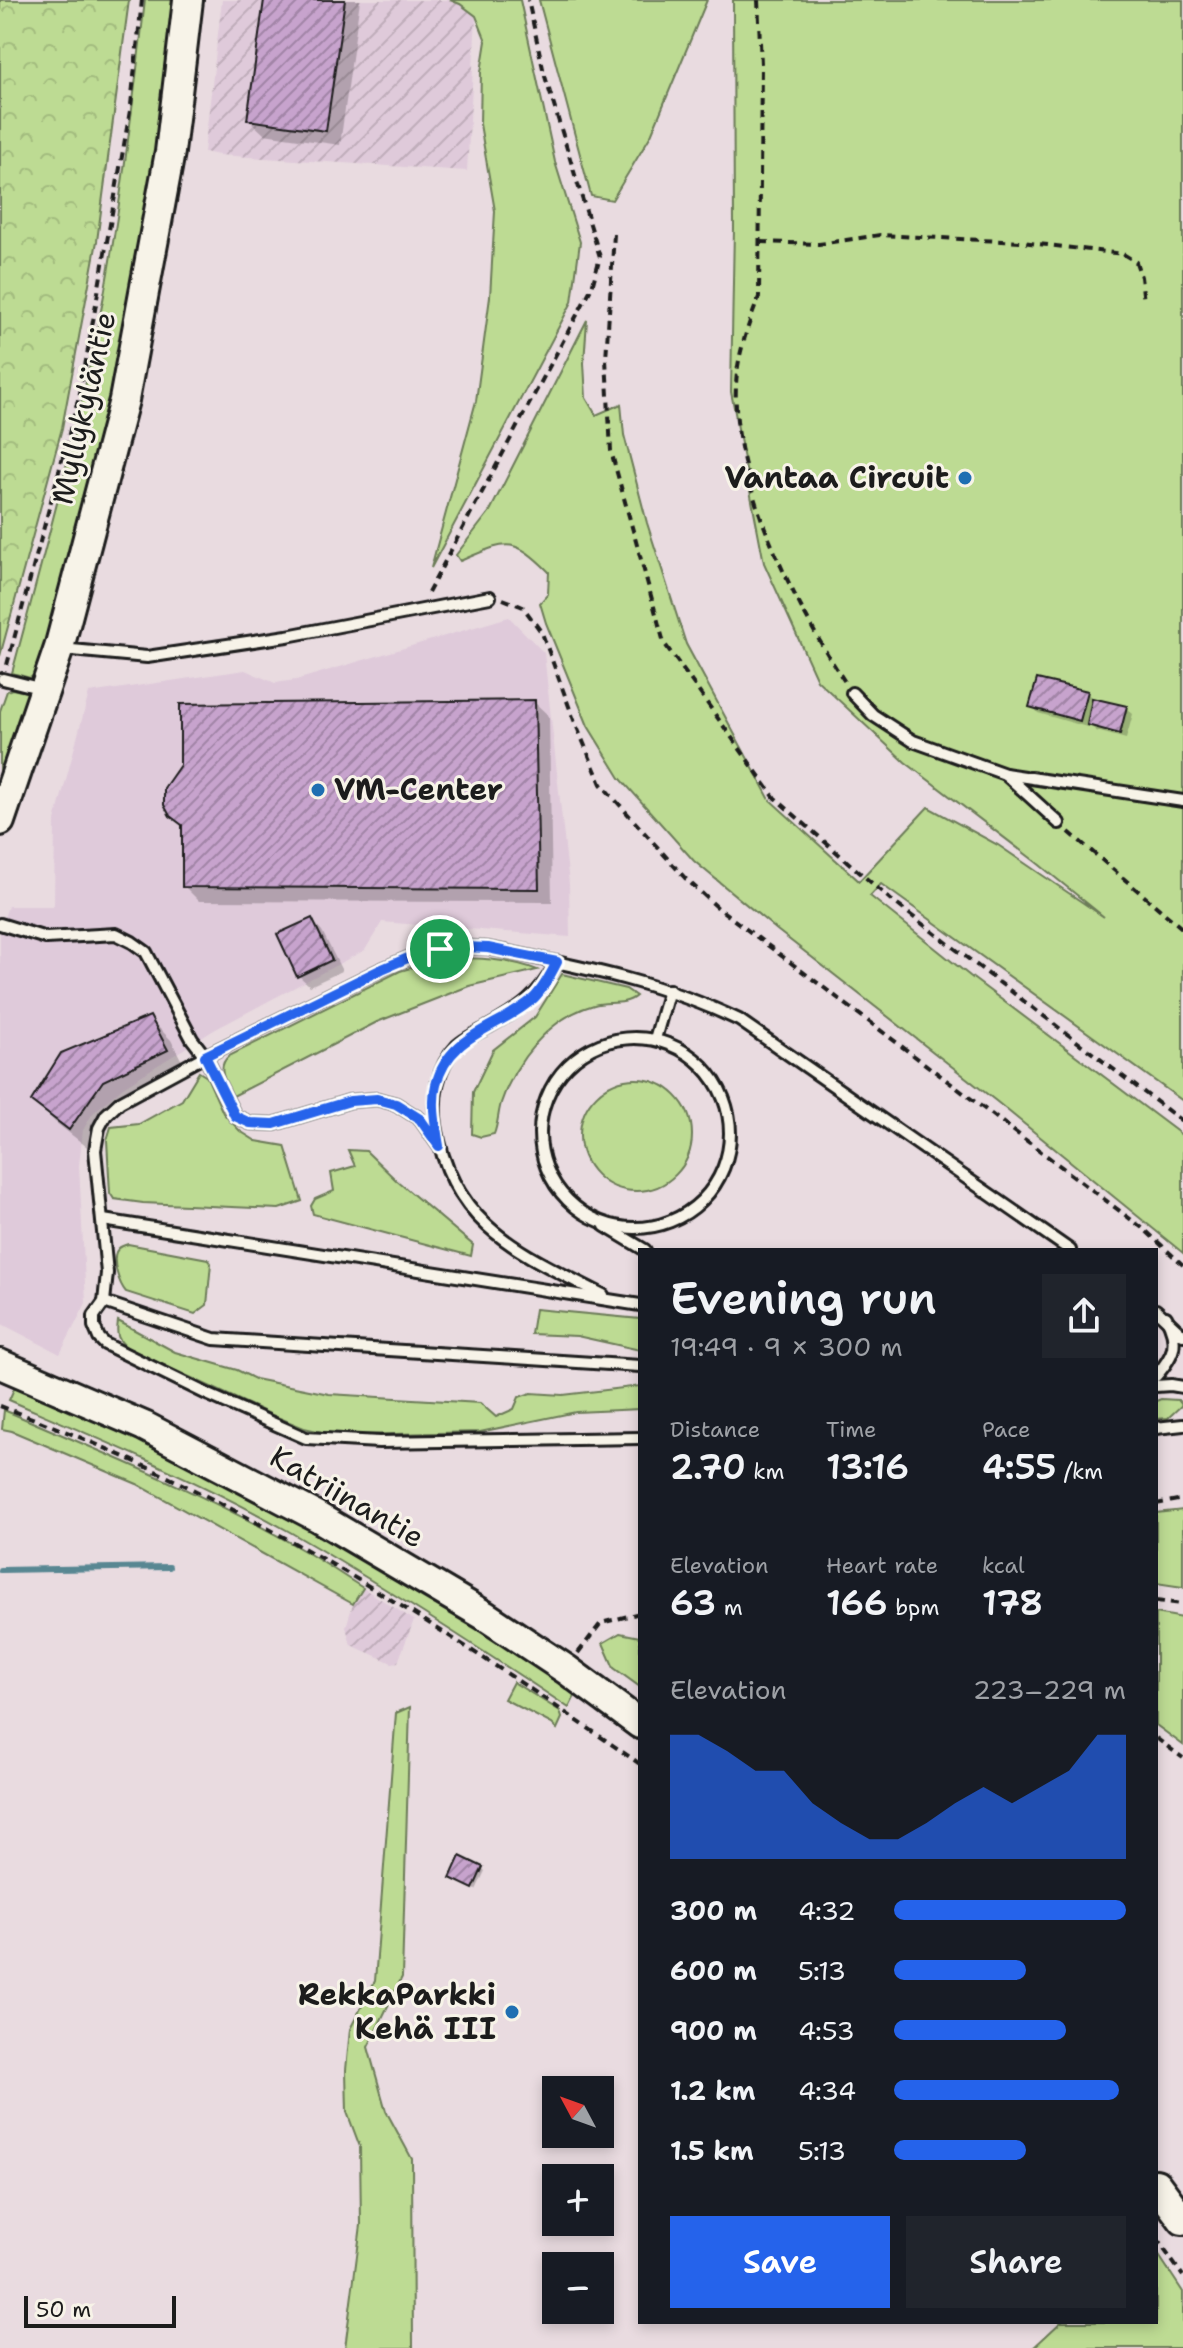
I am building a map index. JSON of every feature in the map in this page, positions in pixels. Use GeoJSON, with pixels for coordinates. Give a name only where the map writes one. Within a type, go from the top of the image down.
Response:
{"type":"FeatureCollection","features":[{"type":"Feature","properties":{"kind":"main road","name":"Myllykyläntie"},"geometry":{"type":"LineString","coordinates":[[0,821],[59,648],[124,400],[170,152],[188,0]]}},
{"type":"Feature","properties":{"kind":"main road","name":"Katriinantie"},"geometry":{"type":"LineString","coordinates":[[0,1364],[144,1426],[291,1503],[484,1615],[567,1670],[638,1723]]}},
{"type":"Feature","properties":{"kind":"main road"},"geometry":{"type":"LineString","coordinates":[[1158,2187],[1183,2220]]}},
{"type":"Feature","properties":{"kind":"lane"},"geometry":{"type":"LineString","coordinates":[[59,648],[147,657],[287,636],[490,597]]}},
{"type":"Feature","properties":{"kind":"lane"},"geometry":{"type":"LineString","coordinates":[[3,679],[45,689]]}},
{"type":"Feature","properties":{"kind":"lane"},"geometry":{"type":"LineString","coordinates":[[852,693],[873,715],[913,741],[1005,774],[1183,801]]}},
{"type":"Feature","properties":{"kind":"lane"},"geometry":{"type":"LineString","coordinates":[[1005,774],[1059,823]]}},
{"type":"Feature","properties":{"kind":"lane"},"geometry":{"type":"LineString","coordinates":[[0,924],[46,938],[116,934],[132,942],[146,952],[235,1116],[250,1123],[274,1124],[350,1101],[377,1099],[396,1104],[420,1119],[439,1146],[460,1195],[483,1223],[517,1251],[612,1299]]}},
{"type":"Feature","properties":{"kind":"lane"},"geometry":{"type":"LineString","coordinates":[[638,1438],[379,1442],[306,1438],[105,1344],[94,1326],[94,1316],[104,1302],[107,1273],[95,1150],[99,1128],[106,1115],[120,1102],[205,1056],[382,969],[415,955],[440,949],[476,947],[557,962],[669,990],[739,1020],[1067,1248]]}},
{"type":"Feature","properties":{"kind":"lane"},"geometry":{"type":"LineString","coordinates":[[439,1146],[435,1115],[436,1085],[448,1058],[459,1044],[516,1012],[536,996],[557,962]]}},
{"type":"Feature","properties":{"kind":"lane"},"geometry":{"type":"LineString","coordinates":[[655,1039],[669,990]]}},
{"type":"Feature","properties":{"kind":"lane"},"geometry":{"type":"LineString","coordinates":[[591,1218],[615,1226],[640,1229],[664,1224],[687,1214],[706,1197],[720,1177],[729,1153],[731,1128],[726,1104],[716,1081],[700,1062],[679,1048],[655,1039],[632,1037],[589,1049],[556,1080],[546,1101],[541,1123],[541,1146],[546,1168],[557,1188],[572,1205],[591,1218],[642,1248]]}},
{"type":"Feature","properties":{"kind":"lane"},"geometry":{"type":"LineString","coordinates":[[103,1220],[638,1305]]}},
{"type":"Feature","properties":{"kind":"lane"},"geometry":{"type":"LineString","coordinates":[[104,1302],[214,1339],[638,1366]]}},
{"type":"Feature","properties":{"kind":"lane"},"geometry":{"type":"LineString","coordinates":[[1158,1311],[1183,1335]]}},
{"type":"Feature","properties":{"kind":"lane"},"geometry":{"type":"LineString","coordinates":[[1158,1374],[1171,1358],[1175,1333],[1166,1317]]}},
{"type":"Feature","properties":{"kind":"lane"},"geometry":{"type":"LineString","coordinates":[[1158,1386],[1183,1387]]}},
{"type":"Feature","properties":{"kind":"lane"},"geometry":{"type":"LineString","coordinates":[[1158,1428],[1183,1425]]}},
{"type":"Feature","properties":{"kind":"path"},"geometry":{"type":"LineString","coordinates":[[3,679],[81,389],[131,105],[142,0]]}},
{"type":"Feature","properties":{"kind":"path"},"geometry":{"type":"LineString","coordinates":[[418,611],[592,287],[600,257],[544,73],[528,0]]}},
{"type":"Feature","properties":{"kind":"path"},"geometry":{"type":"LineString","coordinates":[[758,0],[761,64],[759,297],[747,327],[736,386],[741,456],[766,530],[816,638],[852,693]]}},
{"type":"Feature","properties":{"kind":"path"},"geometry":{"type":"LineString","coordinates":[[614,234],[606,359],[611,451],[664,643],[775,798],[891,900],[1183,1122]]}},
{"type":"Feature","properties":{"kind":"path"},"geometry":{"type":"LineString","coordinates":[[761,242],[819,244],[880,235],[1022,242],[1123,254],[1136,262],[1144,302]]}},
{"type":"Feature","properties":{"kind":"path"},"geometry":{"type":"LineString","coordinates":[[490,597],[507,599],[523,607],[542,633],[601,784],[685,878],[717,907],[1145,1230],[1183,1265]]}},
{"type":"Feature","properties":{"kind":"path"},"geometry":{"type":"LineString","coordinates":[[1059,823],[1183,929]]}},
{"type":"Feature","properties":{"kind":"path"},"geometry":{"type":"LineString","coordinates":[[0,1406],[165,1475],[312,1552],[515,1678],[638,1763]]}},
{"type":"Feature","properties":{"kind":"path"},"geometry":{"type":"LineString","coordinates":[[1158,1504],[1183,1499]]}},
{"type":"Feature","properties":{"kind":"path"},"geometry":{"type":"LineString","coordinates":[[1158,1601],[1183,1604]]}},
{"type":"Feature","properties":{"kind":"path"},"geometry":{"type":"LineString","coordinates":[[567,1670],[601,1623],[638,1614]]}},
{"type":"Feature","properties":{"kind":"path"},"geometry":{"type":"LineString","coordinates":[[1158,1739],[1183,1758]]}},
{"type":"Feature","properties":{"kind":"path"},"geometry":{"type":"LineString","coordinates":[[1158,2241],[1183,2276]]}},
{"type":"Feature","properties":{"kind":"shaded area"},"geometry":{"type":"Polygon","coordinates":[[[222,0],[477,0],[467,171],[204,152],[222,0]]]}},
{"type":"Feature","properties":{"kind":"shaded area"},"geometry":{"type":"Polygon","coordinates":[[[509,617],[544,653],[569,884],[570,937],[382,922],[365,950],[214,1030],[123,1087],[93,1113],[83,1130],[79,1165],[86,1303],[60,1354],[0,1323],[0,930],[8,906],[54,906],[55,821],[89,693],[245,670],[275,683],[296,680],[509,617]]]}},
{"type":"Feature","properties":{"kind":"shaded area"},"geometry":{"type":"Polygon","coordinates":[[[363,1588],[414,1620],[398,1662],[392,1663],[351,1645],[346,1627],[353,1604],[363,1588]]]}},
{"type":"Feature","properties":{"kind":"green space"},"geometry":{"type":"Polygon","coordinates":[[[0,0],[129,0],[97,241],[62,428],[0,656],[0,0]]]}},
{"type":"Feature","properties":{"kind":"green space"},"geometry":{"type":"Polygon","coordinates":[[[145,0],[174,0],[151,185],[108,407],[39,671],[30,678],[12,673],[50,532],[95,343],[127,148],[145,0]]]}},
{"type":"Feature","properties":{"kind":"green space"},"geometry":{"type":"Polygon","coordinates":[[[450,0],[520,0],[555,162],[580,242],[572,302],[431,568],[476,401],[490,297],[495,211],[480,124],[481,72],[486,41],[476,16],[450,0]]]}},
{"type":"Feature","properties":{"kind":"green space"},"geometry":{"type":"Polygon","coordinates":[[[539,0],[707,0],[651,135],[612,200],[591,196],[539,0]]]}},
{"type":"Feature","properties":{"kind":"green space","name":"Vantaa Circuit"},"geometry":{"type":"Polygon","coordinates":[[[733,0],[1183,0],[1183,1101],[881,884],[870,896],[970,976],[1183,1136],[1183,1253],[694,861],[620,778],[588,726],[540,603],[548,594],[549,572],[526,552],[508,545],[488,549],[460,561],[456,555],[490,511],[587,320],[584,363],[586,398],[596,415],[621,404],[624,435],[647,523],[686,644],[770,800],[859,881],[928,807],[998,845],[1104,917],[905,762],[817,680],[764,563],[731,392],[733,0]]]}},
{"type":"Feature","properties":{"kind":"green space"},"geometry":{"type":"Polygon","coordinates":[[[12,689],[30,693],[0,796],[0,711],[7,691],[12,689]]]}},
{"type":"Feature","properties":{"kind":"green space"},"geometry":{"type":"Polygon","coordinates":[[[445,958],[503,961],[537,970],[469,986],[377,1022],[231,1097],[222,1070],[229,1056],[400,971],[445,958]]]}},
{"type":"Feature","properties":{"kind":"green space"},"geometry":{"type":"Polygon","coordinates":[[[562,974],[626,989],[636,996],[627,1001],[599,1004],[578,1011],[548,1030],[515,1072],[501,1103],[494,1134],[481,1137],[472,1134],[473,1092],[493,1050],[535,1017],[562,974]]]}},
{"type":"Feature","properties":{"kind":"green space"},"geometry":{"type":"Polygon","coordinates":[[[199,1072],[207,1077],[223,1113],[240,1131],[256,1141],[285,1146],[302,1201],[279,1209],[114,1199],[110,1193],[107,1140],[111,1127],[139,1124],[182,1100],[199,1072]]]}},
{"type":"Feature","properties":{"kind":"green space"},"geometry":{"type":"Polygon","coordinates":[[[636,1079],[658,1083],[676,1095],[688,1113],[692,1135],[688,1157],[676,1175],[658,1187],[636,1191],[614,1187],[596,1175],[584,1157],[580,1135],[584,1113],[596,1095],[614,1083],[636,1079]]]}},
{"type":"Feature","properties":{"kind":"green space"},"geometry":{"type":"Polygon","coordinates":[[[348,1150],[366,1151],[473,1245],[471,1256],[313,1214],[311,1206],[315,1199],[334,1191],[331,1173],[355,1166],[348,1150]]]}},
{"type":"Feature","properties":{"kind":"green space"},"geometry":{"type":"Polygon","coordinates":[[[128,1244],[208,1259],[211,1263],[207,1305],[195,1314],[126,1292],[117,1273],[115,1256],[118,1248],[128,1244]]]}},
{"type":"Feature","properties":{"kind":"green space"},"geometry":{"type":"Polygon","coordinates":[[[535,1309],[638,1319],[638,1350],[577,1336],[531,1334],[535,1309]]]}},
{"type":"Feature","properties":{"kind":"green space"},"geometry":{"type":"Polygon","coordinates":[[[118,1321],[175,1352],[237,1370],[255,1379],[329,1394],[480,1403],[496,1417],[514,1409],[519,1397],[531,1393],[563,1395],[638,1386],[638,1409],[576,1412],[480,1432],[350,1435],[322,1432],[272,1415],[129,1349],[118,1337],[118,1321]]]}},
{"type":"Feature","properties":{"kind":"green space"},"geometry":{"type":"Polygon","coordinates":[[[17,1382],[80,1407],[370,1557],[570,1685],[575,1696],[569,1708],[361,1574],[256,1513],[116,1446],[9,1400],[17,1382]]]}},
{"type":"Feature","properties":{"kind":"green space"},"geometry":{"type":"Polygon","coordinates":[[[1158,1400],[1178,1400],[1182,1405],[1168,1418],[1158,1419],[1158,1400]]]}},
{"type":"Feature","properties":{"kind":"green space"},"geometry":{"type":"Polygon","coordinates":[[[4,1410],[229,1510],[301,1549],[363,1588],[353,1604],[137,1484],[2,1429],[4,1410]]]}},
{"type":"Feature","properties":{"kind":"green space"},"geometry":{"type":"Polygon","coordinates":[[[1183,1510],[1183,1587],[1158,1583],[1158,1513],[1183,1510]]]}},
{"type":"Feature","properties":{"kind":"green space"},"geometry":{"type":"Polygon","coordinates":[[[1158,1613],[1183,1618],[1183,1745],[1158,1726],[1158,1613]]]}},
{"type":"Feature","properties":{"kind":"green space"},"geometry":{"type":"Polygon","coordinates":[[[620,1633],[638,1637],[638,1686],[614,1668],[603,1643],[620,1633]]]}},
{"type":"Feature","properties":{"kind":"green space"},"geometry":{"type":"Polygon","coordinates":[[[513,1682],[560,1711],[562,1718],[557,1729],[504,1699],[513,1682]]]}},
{"type":"Feature","properties":{"kind":"green space"},"geometry":{"type":"Polygon","coordinates":[[[410,1707],[402,1977],[368,2047],[386,2111],[412,2159],[413,2348],[345,2348],[361,2225],[360,2147],[347,2112],[346,2070],[350,2029],[375,1981],[396,1713],[410,1707]]]}},
{"type":"Feature","properties":{"kind":"green space"},"geometry":{"type":"Polygon","coordinates":[[[1158,2254],[1183,2292],[1183,2348],[1033,2348],[1059,2324],[1158,2324],[1158,2254]]]}},
{"type":"Feature","properties":{"kind":"building"},"geometry":{"type":"Polygon","coordinates":[[[264,0],[345,0],[326,131],[247,120],[264,0]]]}},
{"type":"Feature","properties":{"kind":"building"},"geometry":{"type":"Polygon","coordinates":[[[1037,679],[1088,691],[1080,721],[1029,707],[1037,679]]]}},
{"type":"Feature","properties":{"kind":"building"},"geometry":{"type":"Polygon","coordinates":[[[1092,698],[1127,706],[1120,734],[1087,725],[1092,698]]]}},
{"type":"Feature","properties":{"kind":"building"},"geometry":{"type":"Polygon","coordinates":[[[535,700],[539,889],[182,887],[182,825],[170,816],[164,805],[164,788],[180,765],[180,704],[535,700]]]}},
{"type":"Feature","properties":{"kind":"building"},"geometry":{"type":"Polygon","coordinates":[[[312,918],[332,960],[297,977],[277,934],[312,918]]]}},
{"type":"Feature","properties":{"kind":"building"},"geometry":{"type":"Polygon","coordinates":[[[150,1016],[168,1050],[103,1081],[69,1130],[31,1101],[61,1053],[150,1016]]]}},
{"type":"Feature","properties":{"kind":"building"},"geometry":{"type":"Polygon","coordinates":[[[460,1856],[483,1867],[473,1889],[450,1878],[460,1856]]]}},
{"type":"Feature","properties":{"kind":"waterway"},"geometry":{"type":"LineString","coordinates":[[0,1570],[169,1567]]}},
{"type":"Feature","properties":{"kind":"place","name":"Vantaa Circuit"},"geometry":{"type":"Point","coordinates":[965,478]}},
{"type":"Feature","properties":{"kind":"place","name":"VM-Center"},"geometry":{"type":"Point","coordinates":[318,790]}},
{"type":"Feature","properties":{"kind":"place","name":"RekkaParkki Kehä III"},"geometry":{"type":"Point","coordinates":[512,2012]}},
{"type":"Feature","properties":{"kind":"route"},"geometry":{"type":"LineString","coordinates":[[488,948],[557,962],[536,996],[516,1012],[459,1044],[448,1058],[436,1085],[435,1115],[439,1146],[420,1119],[396,1104],[377,1099],[350,1101],[274,1124],[250,1123],[235,1116],[205,1056],[382,969],[415,955],[440,949],[488,948]]}}]}
